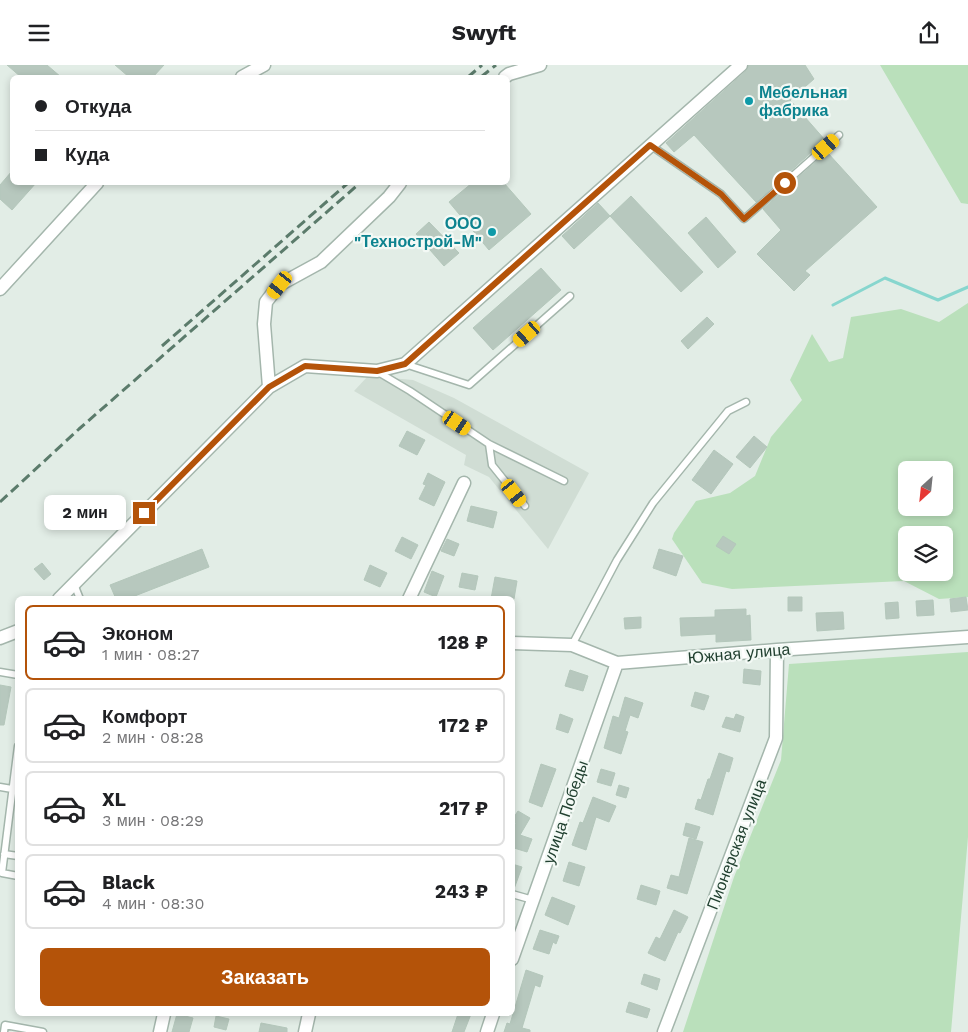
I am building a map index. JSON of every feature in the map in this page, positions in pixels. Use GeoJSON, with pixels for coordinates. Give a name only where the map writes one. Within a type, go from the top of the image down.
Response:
{"type":"FeatureCollection","features":[{"type":"Feature","properties":{"kind":"street"},"geometry":{"type":"LineString","coordinates":[[246,75],[264,65]]}},
{"type":"Feature","properties":{"kind":"street"},"geometry":{"type":"LineString","coordinates":[[508,75],[540,65]]}},
{"type":"Feature","properties":{"kind":"street"},"geometry":{"type":"LineString","coordinates":[[61,596],[269,387],[305,366],[377,371],[405,364],[741,65]]}},
{"type":"Feature","properties":{"kind":"street"},"geometry":{"type":"LineString","coordinates":[[0,289],[95,185]]}},
{"type":"Feature","properties":{"kind":"street"},"geometry":{"type":"LineString","coordinates":[[269,387],[264,324],[266,302],[280,285],[321,262],[389,197],[398,185]]}},
{"type":"Feature","properties":{"kind":"street"},"geometry":{"type":"LineString","coordinates":[[410,596],[464,483]]}},
{"type":"Feature","properties":{"kind":"street"},"geometry":{"type":"LineString","coordinates":[[0,638],[15,632]]}},
{"type":"Feature","properties":{"kind":"street","name":"Южная улица"},"geometry":{"type":"LineString","coordinates":[[515,643],[572,645],[617,663],[968,637]]}},
{"type":"Feature","properties":{"kind":"street","name":"Пионерская улица"},"geometry":{"type":"LineString","coordinates":[[664,1032],[776,738],[777,650]]}},
{"type":"Feature","properties":{"kind":"street","name":"улица Победы"},"geometry":{"type":"LineString","coordinates":[[515,951],[617,663]]}},
{"type":"Feature","properties":{"kind":"street"},"geometry":{"type":"LineString","coordinates":[[160,1032],[164,1016]]}},
{"type":"Feature","properties":{"kind":"street"},"geometry":{"type":"LineString","coordinates":[[305,1032],[309,1016]]}},
{"type":"Feature","properties":{"kind":"street"},"geometry":{"type":"LineString","coordinates":[[487,1032],[492,1016]]}},
{"type":"Feature","properties":{"kind":"lane"},"geometry":{"type":"LineString","coordinates":[[650,145],[721,194],[744,219],[839,135]]}},
{"type":"Feature","properties":{"kind":"lane"},"geometry":{"type":"LineString","coordinates":[[405,364],[469,385],[570,296]]}},
{"type":"Feature","properties":{"kind":"lane"},"geometry":{"type":"LineString","coordinates":[[377,371],[489,444],[564,481]]}},
{"type":"Feature","properties":{"kind":"lane"},"geometry":{"type":"LineString","coordinates":[[572,645],[617,560],[653,503],[728,411],[746,402]]}},
{"type":"Feature","properties":{"kind":"lane"},"geometry":{"type":"LineString","coordinates":[[489,444],[492,465],[525,506]]}},
{"type":"Feature","properties":{"kind":"lane"},"geometry":{"type":"LineString","coordinates":[[74,584],[79,596]]}},
{"type":"Feature","properties":{"kind":"lane"},"geometry":{"type":"LineString","coordinates":[[0,672],[15,674]]}},
{"type":"Feature","properties":{"kind":"lane"},"geometry":{"type":"LineString","coordinates":[[15,767],[2,873],[15,875]]}},
{"type":"Feature","properties":{"kind":"lane"},"geometry":{"type":"LineString","coordinates":[[0,787],[12,789]]}},
{"type":"Feature","properties":{"kind":"lane"},"geometry":{"type":"LineString","coordinates":[[9,818],[15,819]]}},
{"type":"Feature","properties":{"kind":"lane"},"geometry":{"type":"LineString","coordinates":[[4,854],[15,856]]}},
{"type":"Feature","properties":{"kind":"lane"},"geometry":{"type":"LineString","coordinates":[[515,895],[533,901]]}},
{"type":"Feature","properties":{"kind":"lane"},"geometry":{"type":"LineString","coordinates":[[4,1032],[5,1025],[42,1032]]}},
{"type":"Feature","properties":{"kind":"shaded area"},"geometry":{"type":"Polygon","coordinates":[[[368,376],[413,380],[454,398],[589,473],[548,549],[489,477],[464,465],[466,455],[354,391],[368,376]]]}},
{"type":"Feature","properties":{"kind":"green space"},"geometry":{"type":"Polygon","coordinates":[[[880,65],[968,65],[968,204],[961,203],[880,65]]]}},
{"type":"Feature","properties":{"kind":"green space"},"geometry":{"type":"Polygon","coordinates":[[[968,303],[968,597],[939,599],[904,581],[732,589],[702,583],[672,539],[674,533],[696,501],[730,493],[755,476],[771,437],[802,400],[790,380],[812,334],[829,362],[843,358],[851,317],[901,309],[939,322],[968,303]]]}},
{"type":"Feature","properties":{"kind":"green space"},"geometry":{"type":"Polygon","coordinates":[[[968,652],[968,837],[951,1032],[683,1032],[734,877],[781,760],[789,664],[968,652]]]}},
{"type":"Feature","properties":{"kind":"building"},"geometry":{"type":"Polygon","coordinates":[[[7,65],[47,65],[59,75],[19,75],[7,65]]]}},
{"type":"Feature","properties":{"kind":"building"},"geometry":{"type":"Polygon","coordinates":[[[115,65],[164,65],[155,75],[127,75],[115,65]]]}},
{"type":"Feature","properties":{"kind":"building"},"geometry":{"type":"Polygon","coordinates":[[[749,65],[805,65],[814,79],[790,100],[825,140],[756,202],[694,135],[674,152],[666,143],[746,71],[749,65]]]}},
{"type":"Feature","properties":{"kind":"building"},"geometry":{"type":"Polygon","coordinates":[[[827,152],[877,207],[805,271],[810,275],[794,291],[757,254],[781,230],[763,209],[827,152]]]}},
{"type":"Feature","properties":{"kind":"building"},"geometry":{"type":"Polygon","coordinates":[[[10,173],[10,185],[34,185],[12,210],[0,199],[0,185],[10,173]]]}},
{"type":"Feature","properties":{"kind":"building","name":"ООО \"Технострой-М\""},"geometry":{"type":"Polygon","coordinates":[[[470,185],[506,185],[531,214],[489,250],[449,202],[470,185]]]}},
{"type":"Feature","properties":{"kind":"building"},"geometry":{"type":"Polygon","coordinates":[[[631,196],[703,272],[681,292],[610,216],[631,196]]]}},
{"type":"Feature","properties":{"kind":"building"},"geometry":{"type":"Polygon","coordinates":[[[598,203],[610,216],[574,249],[562,236],[598,203]]]}},
{"type":"Feature","properties":{"kind":"building"},"geometry":{"type":"Polygon","coordinates":[[[706,217],[736,252],[718,268],[688,233],[706,217]]]}},
{"type":"Feature","properties":{"kind":"building"},"geometry":{"type":"Polygon","coordinates":[[[429,222],[459,253],[444,266],[416,234],[429,222]]]}},
{"type":"Feature","properties":{"kind":"building"},"geometry":{"type":"Polygon","coordinates":[[[541,268],[561,290],[493,350],[473,328],[541,268]]]}},
{"type":"Feature","properties":{"kind":"building"},"geometry":{"type":"Polygon","coordinates":[[[707,317],[714,324],[688,349],[681,341],[707,317]]]}},
{"type":"Feature","properties":{"kind":"building"},"geometry":{"type":"Polygon","coordinates":[[[407,431],[425,440],[417,455],[399,446],[407,431]]]}},
{"type":"Feature","properties":{"kind":"building"},"geometry":{"type":"Polygon","coordinates":[[[754,436],[767,447],[750,468],[736,457],[754,436]]]}},
{"type":"Feature","properties":{"kind":"building"},"geometry":{"type":"Polygon","coordinates":[[[714,450],[733,464],[711,494],[692,480],[714,450]]]}},
{"type":"Feature","properties":{"kind":"building"},"geometry":{"type":"Polygon","coordinates":[[[428,473],[445,482],[434,506],[419,499],[426,485],[423,484],[428,473]]]}},
{"type":"Feature","properties":{"kind":"building"},"geometry":{"type":"Polygon","coordinates":[[[471,506],[497,512],[493,528],[467,521],[471,506]]]}},
{"type":"Feature","properties":{"kind":"building"},"geometry":{"type":"Polygon","coordinates":[[[723,536],[736,544],[729,554],[716,546],[723,536]]]}},
{"type":"Feature","properties":{"kind":"building"},"geometry":{"type":"Polygon","coordinates":[[[402,537],[418,545],[411,559],[395,551],[402,537]]]}},
{"type":"Feature","properties":{"kind":"building"},"geometry":{"type":"Polygon","coordinates":[[[447,539],[459,544],[454,556],[441,551],[447,539]]]}},
{"type":"Feature","properties":{"kind":"building"},"geometry":{"type":"Polygon","coordinates":[[[202,549],[209,567],[135,596],[115,596],[110,585],[202,549]]]}},
{"type":"Feature","properties":{"kind":"building"},"geometry":{"type":"Polygon","coordinates":[[[659,549],[683,556],[676,576],[653,568],[659,549]]]}},
{"type":"Feature","properties":{"kind":"building"},"geometry":{"type":"Polygon","coordinates":[[[42,563],[51,574],[44,580],[34,569],[42,563]]]}},
{"type":"Feature","properties":{"kind":"building"},"geometry":{"type":"Polygon","coordinates":[[[370,565],[387,573],[380,587],[364,580],[370,565]]]}},
{"type":"Feature","properties":{"kind":"building"},"geometry":{"type":"Polygon","coordinates":[[[432,571],[444,576],[436,596],[424,592],[432,571]]]}},
{"type":"Feature","properties":{"kind":"building"},"geometry":{"type":"Polygon","coordinates":[[[462,573],[478,576],[475,590],[459,587],[462,573]]]}},
{"type":"Feature","properties":{"kind":"building"},"geometry":{"type":"Polygon","coordinates":[[[495,577],[517,581],[514,596],[492,596],[495,577]]]}},
{"type":"Feature","properties":{"kind":"building"},"geometry":{"type":"Polygon","coordinates":[[[788,597],[802,597],[802,611],[788,611],[788,597]]]}},
{"type":"Feature","properties":{"kind":"building"},"geometry":{"type":"Polygon","coordinates":[[[966,597],[968,610],[951,612],[950,599],[966,597]]]}},
{"type":"Feature","properties":{"kind":"building"},"geometry":{"type":"Polygon","coordinates":[[[933,600],[934,615],[917,616],[916,601],[933,600]]]}},
{"type":"Feature","properties":{"kind":"building"},"geometry":{"type":"Polygon","coordinates":[[[898,602],[899,618],[886,619],[885,603],[898,602]]]}},
{"type":"Feature","properties":{"kind":"building"},"geometry":{"type":"Polygon","coordinates":[[[746,609],[746,616],[750,615],[751,640],[716,642],[716,634],[681,636],[680,618],[715,617],[715,610],[746,609]]]}},
{"type":"Feature","properties":{"kind":"building"},"geometry":{"type":"Polygon","coordinates":[[[843,612],[844,629],[817,631],[816,613],[843,612]]]}},
{"type":"Feature","properties":{"kind":"building"},"geometry":{"type":"Polygon","coordinates":[[[641,617],[641,628],[625,629],[624,618],[641,617]]]}},
{"type":"Feature","properties":{"kind":"building"},"geometry":{"type":"Polygon","coordinates":[[[744,669],[761,671],[760,685],[743,683],[744,669]]]}},
{"type":"Feature","properties":{"kind":"building"},"geometry":{"type":"Polygon","coordinates":[[[570,670],[588,676],[583,691],[565,686],[570,670]]]}},
{"type":"Feature","properties":{"kind":"building"},"geometry":{"type":"Polygon","coordinates":[[[0,685],[11,687],[4,725],[0,725],[0,685]]]}},
{"type":"Feature","properties":{"kind":"building"},"geometry":{"type":"Polygon","coordinates":[[[695,692],[709,696],[704,710],[691,706],[695,692]]]}},
{"type":"Feature","properties":{"kind":"building"},"geometry":{"type":"Polygon","coordinates":[[[625,697],[643,703],[638,718],[630,715],[625,731],[628,732],[621,754],[604,748],[613,716],[619,718],[625,697]]]}},
{"type":"Feature","properties":{"kind":"building"},"geometry":{"type":"Polygon","coordinates":[[[560,714],[573,719],[568,733],[556,729],[560,714]]]}},
{"type":"Feature","properties":{"kind":"building"},"geometry":{"type":"Polygon","coordinates":[[[736,714],[744,717],[740,732],[722,727],[726,717],[734,719],[736,714]]]}},
{"type":"Feature","properties":{"kind":"building"},"geometry":{"type":"Polygon","coordinates":[[[719,753],[733,758],[729,772],[726,771],[713,815],[695,809],[698,799],[701,800],[708,779],[710,779],[719,753]]]}},
{"type":"Feature","properties":{"kind":"building"},"geometry":{"type":"Polygon","coordinates":[[[541,764],[556,769],[542,807],[529,802],[541,764]]]}},
{"type":"Feature","properties":{"kind":"building"},"geometry":{"type":"Polygon","coordinates":[[[601,769],[615,773],[611,786],[597,782],[601,769]]]}},
{"type":"Feature","properties":{"kind":"building"},"geometry":{"type":"Polygon","coordinates":[[[619,785],[629,788],[626,798],[616,795],[619,785]]]}},
{"type":"Feature","properties":{"kind":"building"},"geometry":{"type":"Polygon","coordinates":[[[593,797],[616,806],[609,822],[596,817],[586,850],[572,845],[580,822],[583,823],[593,797]]]}},
{"type":"Feature","properties":{"kind":"building"},"geometry":{"type":"Polygon","coordinates":[[[518,811],[530,818],[520,835],[532,839],[527,852],[515,848],[515,816],[518,811]]]}},
{"type":"Feature","properties":{"kind":"building"},"geometry":{"type":"Polygon","coordinates":[[[686,823],[700,827],[696,839],[683,835],[686,823]]]}},
{"type":"Feature","properties":{"kind":"building"},"geometry":{"type":"Polygon","coordinates":[[[689,838],[703,842],[687,894],[667,888],[671,875],[679,877],[689,838]]]}},
{"type":"Feature","properties":{"kind":"building"},"geometry":{"type":"Polygon","coordinates":[[[569,862],[585,867],[579,886],[563,881],[569,862]]]}},
{"type":"Feature","properties":{"kind":"building"},"geometry":{"type":"Polygon","coordinates":[[[515,865],[522,867],[515,886],[515,865]]]}},
{"type":"Feature","properties":{"kind":"building"},"geometry":{"type":"Polygon","coordinates":[[[641,885],[660,891],[656,905],[637,899],[641,885]]]}},
{"type":"Feature","properties":{"kind":"building"},"geometry":{"type":"Polygon","coordinates":[[[552,897],[575,906],[568,925],[545,915],[552,897]]]}},
{"type":"Feature","properties":{"kind":"building"},"geometry":{"type":"Polygon","coordinates":[[[674,910],[688,917],[680,933],[678,932],[665,961],[648,953],[656,937],[660,939],[674,910]]]}},
{"type":"Feature","properties":{"kind":"building"},"geometry":{"type":"Polygon","coordinates":[[[540,930],[559,936],[556,944],[553,942],[549,954],[533,949],[540,930]]]}},
{"type":"Feature","properties":{"kind":"building"},"geometry":{"type":"Polygon","coordinates":[[[526,970],[543,976],[540,987],[535,985],[522,1028],[530,1030],[530,1032],[504,1032],[507,1023],[510,1024],[512,1016],[515,1016],[515,1007],[526,970]]]}},
{"type":"Feature","properties":{"kind":"building"},"geometry":{"type":"Polygon","coordinates":[[[644,974],[660,979],[657,990],[641,984],[644,974]]]}},
{"type":"Feature","properties":{"kind":"building"},"geometry":{"type":"Polygon","coordinates":[[[629,1002],[650,1009],[647,1018],[626,1012],[629,1002]]]}},
{"type":"Feature","properties":{"kind":"building"},"geometry":{"type":"Polygon","coordinates":[[[176,1016],[193,1018],[189,1032],[172,1032],[176,1016]]]}},
{"type":"Feature","properties":{"kind":"building"},"geometry":{"type":"Polygon","coordinates":[[[216,1016],[229,1019],[226,1030],[214,1027],[216,1016]]]}},
{"type":"Feature","properties":{"kind":"building"},"geometry":{"type":"Polygon","coordinates":[[[457,1016],[470,1016],[464,1032],[452,1032],[457,1016]]]}},
{"type":"Feature","properties":{"kind":"building"},"geometry":{"type":"Polygon","coordinates":[[[261,1023],[287,1028],[287,1032],[259,1032],[261,1023]]]}},
{"type":"Feature","properties":{"kind":"waterway"},"geometry":{"type":"LineString","coordinates":[[833,305],[885,278],[938,300],[968,287]]}},
{"type":"Feature","properties":{"kind":"railway"},"geometry":{"type":"LineString","coordinates":[[470,75],[482,65]]}},
{"type":"Feature","properties":{"kind":"railway"},"geometry":{"type":"LineString","coordinates":[[484,75],[496,65]]}},
{"type":"Feature","properties":{"kind":"railway"},"geometry":{"type":"LineString","coordinates":[[162,346],[346,185]]}},
{"type":"Feature","properties":{"kind":"railway"},"geometry":{"type":"LineString","coordinates":[[0,502],[79,429],[358,185]]}},
{"type":"Feature","properties":{"kind":"place","name":"Мебельная фабрика"},"geometry":{"type":"Point","coordinates":[749,101]}},
{"type":"Feature","properties":{"kind":"place","name":"ООО \"Технострой-М\""},"geometry":{"type":"Point","coordinates":[492,232]}},
{"type":"Feature","properties":{"kind":"route"},"geometry":{"type":"LineString","coordinates":[[144,513],[269,387],[305,366],[377,371],[405,364],[650,145],[721,194],[744,219],[785,183]]}}]}
